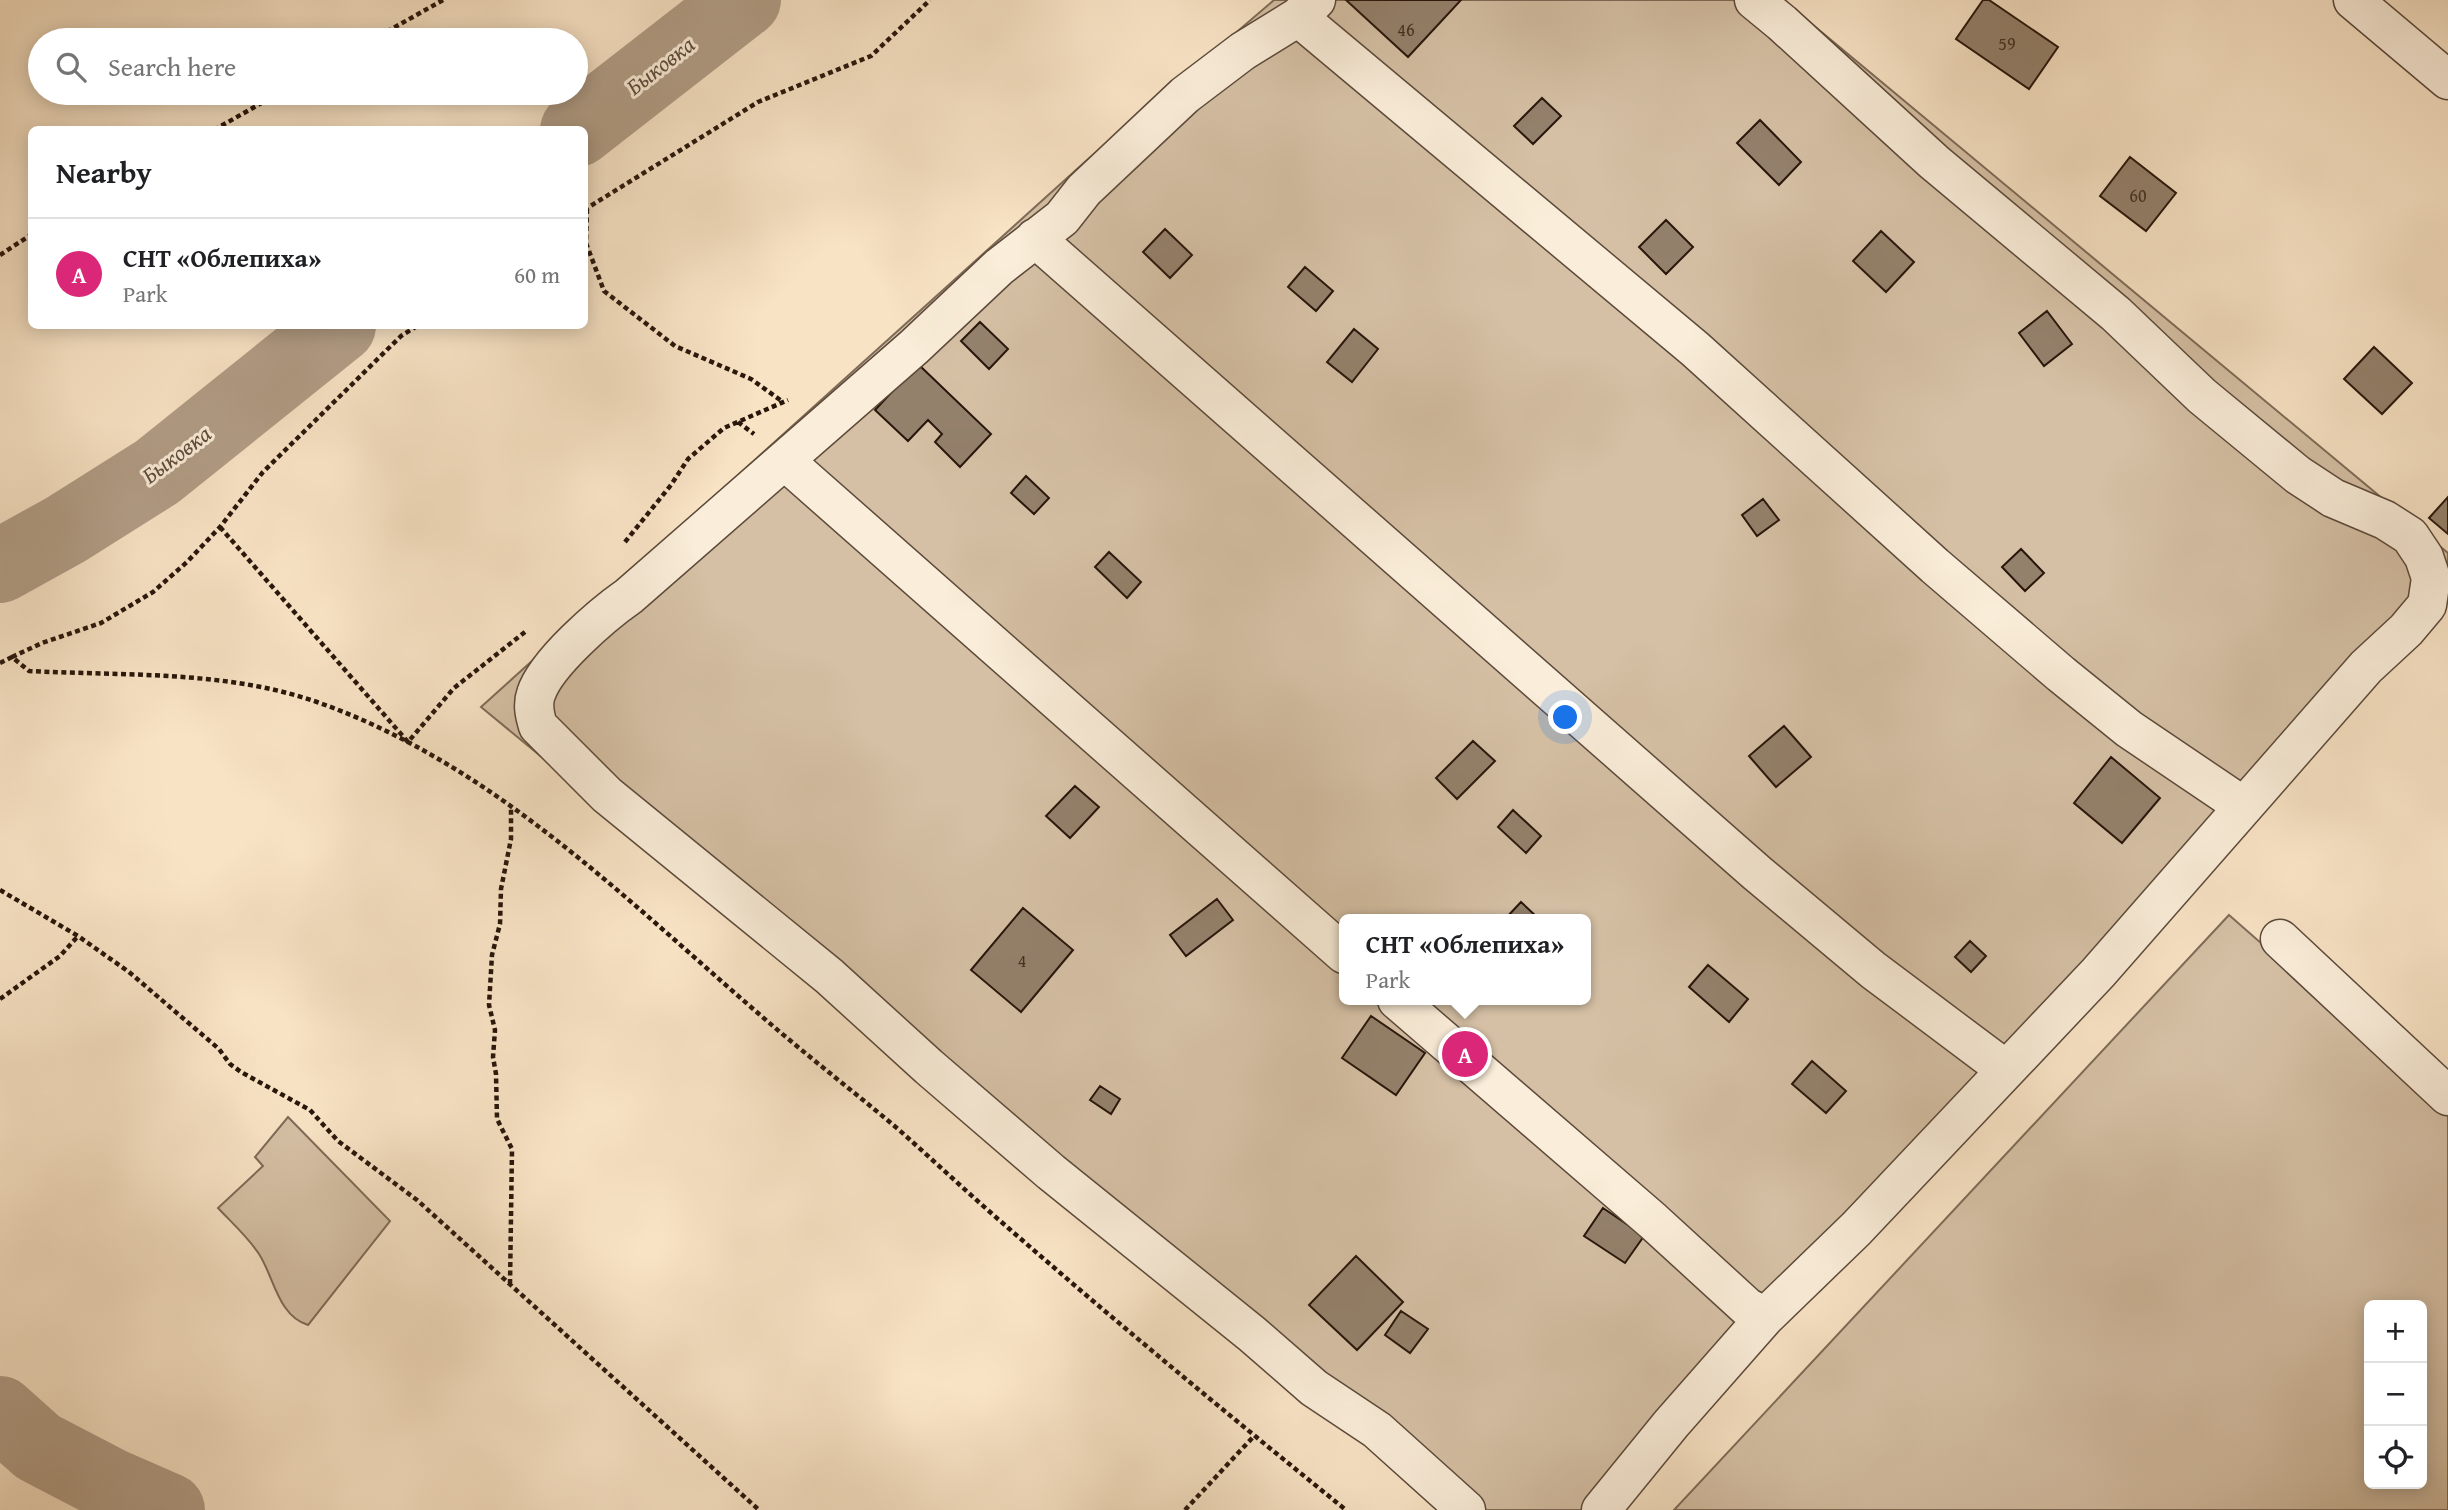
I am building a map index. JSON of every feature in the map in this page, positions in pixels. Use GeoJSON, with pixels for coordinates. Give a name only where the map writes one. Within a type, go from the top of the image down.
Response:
{"type":"FeatureCollection","features":[{"type":"Feature","properties":{"kind":"lane"},"geometry":{"type":"LineString","coordinates":[[1601,1510],[1671,1424],[1765,1317],[1856,1229],[2098,973],[2366,667],[2406,630],[2427,605],[2431,578],[2424,557],[2410,536],[2385,520],[2333,498],[2315,487],[2202,396],[2116,314],[1934,162],[1754,0]]}},
{"type":"Feature","properties":{"kind":"lane"},"geometry":{"type":"LineString","coordinates":[[2353,0],[2448,80]]}},
{"type":"Feature","properties":{"kind":"lane"},"geometry":{"type":"LineString","coordinates":[[1466,1510],[1377,1430],[1314,1388],[1242,1326],[1051,1172],[929,1067],[830,976],[607,795],[538,726],[534,711],[535,696],[542,680],[603,615],[785,461],[923,339],[999,267],[1062,218],[1084,190],[1185,95],[1242,51],[1307,9],[1695,349],[1935,566],[2061,674],[2129,729],[2243,806]]}},
{"type":"Feature","properties":{"kind":"lane"},"geometry":{"type":"LineString","coordinates":[[1035,238],[1757,873],[1873,970],[2005,1069]]}},
{"type":"Feature","properties":{"kind":"lane"},"geometry":{"type":"LineString","coordinates":[[785,461],[1339,950]]}},
{"type":"Feature","properties":{"kind":"lane"},"geometry":{"type":"LineString","coordinates":[[2280,939],[2448,1096]]}},
{"type":"Feature","properties":{"kind":"lane"},"geometry":{"type":"LineString","coordinates":[[1403,1005],[1653,1221],[1747,1307],[1765,1317]]}},
{"type":"Feature","properties":{"kind":"path"},"geometry":{"type":"LineString","coordinates":[[393,28],[443,0]]}},
{"type":"Feature","properties":{"kind":"path"},"geometry":{"type":"LineString","coordinates":[[588,208],[758,102],[871,56],[930,0]]}},
{"type":"Feature","properties":{"kind":"path"},"geometry":{"type":"LineString","coordinates":[[221,126],[258,105]]}},
{"type":"Feature","properties":{"kind":"path"},"geometry":{"type":"LineString","coordinates":[[0,255],[28,237]]}},
{"type":"Feature","properties":{"kind":"path"},"geometry":{"type":"LineString","coordinates":[[588,248],[604,292],[675,346],[751,379],[783,402]]}},
{"type":"Feature","properties":{"kind":"path"},"geometry":{"type":"LineString","coordinates":[[0,663],[42,643],[101,623],[153,592],[187,562],[220,527],[263,472],[401,336],[412,329]]}},
{"type":"Feature","properties":{"kind":"path"},"geometry":{"type":"LineString","coordinates":[[617,550],[671,485],[688,459],[723,428],[797,397]]}},
{"type":"Feature","properties":{"kind":"path"},"geometry":{"type":"LineString","coordinates":[[220,527],[408,742]]}},
{"type":"Feature","properties":{"kind":"path"},"geometry":{"type":"LineString","coordinates":[[408,742],[454,688],[536,624]]}},
{"type":"Feature","properties":{"kind":"path"},"geometry":{"type":"LineString","coordinates":[[12,657],[29,671],[187,678],[237,683],[317,702],[408,742],[510,807],[535,823],[625,896],[1006,1226],[1254,1436],[1346,1510]]}},
{"type":"Feature","properties":{"kind":"path"},"geometry":{"type":"LineString","coordinates":[[510,807],[510,839],[501,889],[500,924],[492,955],[489,1005],[495,1030],[493,1057],[497,1119],[512,1149],[510,1284]]}},
{"type":"Feature","properties":{"kind":"path"},"geometry":{"type":"LineString","coordinates":[[0,890],[78,936],[129,972],[219,1049],[230,1064],[241,1072],[310,1110],[338,1141],[417,1200],[759,1510]]}},
{"type":"Feature","properties":{"kind":"path"},"geometry":{"type":"LineString","coordinates":[[0,999],[60,956],[78,936]]}},
{"type":"Feature","properties":{"kind":"path"},"geometry":{"type":"LineString","coordinates":[[1185,1510],[1254,1436]]}},
{"type":"Feature","properties":{"kind":"shaded area"},"geometry":{"type":"Polygon","coordinates":[[[1274,0],[1783,0],[2448,553],[2448,587],[1617,1510],[1455,1510],[481,707],[1086,161],[1274,0]]]}},
{"type":"Feature","properties":{"kind":"shaded area"},"geometry":{"type":"Polygon","coordinates":[[[2229,915],[2448,1107],[2448,1510],[1674,1510],[2229,915]]]}},
{"type":"Feature","properties":{"kind":"shaded area"},"geometry":{"type":"Polygon","coordinates":[[[288,1117],[390,1221],[308,1325],[298,1320],[283,1305],[259,1254],[218,1208],[263,1166],[255,1157],[288,1117]]]}},
{"type":"Feature","properties":{"kind":"building"},"geometry":{"type":"Polygon","coordinates":[[[1346,0],[1461,0],[1408,57],[1346,0]]]}},
{"type":"Feature","properties":{"kind":"building"},"geometry":{"type":"Polygon","coordinates":[[[1983,0],[1989,0],[2058,47],[2029,89],[1956,39],[1983,0]]]}},
{"type":"Feature","properties":{"kind":"building"},"geometry":{"type":"Polygon","coordinates":[[[1542,98],[1561,116],[1533,144],[1514,126],[1542,98]]]}},
{"type":"Feature","properties":{"kind":"building"},"geometry":{"type":"Polygon","coordinates":[[[1760,120],[1801,162],[1779,185],[1737,143],[1760,120]]]}},
{"type":"Feature","properties":{"kind":"building"},"geometry":{"type":"Polygon","coordinates":[[[2130,157],[2176,193],[2146,231],[2100,196],[2130,157]]]}},
{"type":"Feature","properties":{"kind":"building"},"geometry":{"type":"Polygon","coordinates":[[[1666,220],[1693,247],[1666,274],[1639,247],[1666,220]]]}},
{"type":"Feature","properties":{"kind":"building"},"geometry":{"type":"Polygon","coordinates":[[[1165,229],[1192,255],[1170,278],[1143,252],[1165,229]]]}},
{"type":"Feature","properties":{"kind":"building"},"geometry":{"type":"Polygon","coordinates":[[[1881,231],[1914,262],[1886,292],[1853,261],[1881,231]]]}},
{"type":"Feature","properties":{"kind":"building"},"geometry":{"type":"Polygon","coordinates":[[[1305,267],[1333,291],[1316,311],[1288,287],[1305,267]]]}},
{"type":"Feature","properties":{"kind":"building"},"geometry":{"type":"Polygon","coordinates":[[[2047,311],[2072,344],[2044,366],[2019,333],[2047,311]]]}},
{"type":"Feature","properties":{"kind":"building"},"geometry":{"type":"Polygon","coordinates":[[[980,322],[1008,349],[989,369],[961,341],[980,322]]]}},
{"type":"Feature","properties":{"kind":"building"},"geometry":{"type":"Polygon","coordinates":[[[1354,329],[1378,349],[1352,382],[1327,362],[1354,329]]]}},
{"type":"Feature","properties":{"kind":"building"},"geometry":{"type":"Polygon","coordinates":[[[2374,347],[2412,383],[2382,414],[2344,379],[2374,347]]]}},
{"type":"Feature","properties":{"kind":"building"},"geometry":{"type":"Polygon","coordinates":[[[918,364],[991,434],[960,467],[935,442],[942,434],[928,420],[908,441],[875,410],[918,364]]]}},
{"type":"Feature","properties":{"kind":"building"},"geometry":{"type":"Polygon","coordinates":[[[1026,476],[1049,498],[1034,514],[1011,493],[1026,476]]]}},
{"type":"Feature","properties":{"kind":"building"},"geometry":{"type":"Polygon","coordinates":[[[2448,497],[2448,534],[2429,518],[2448,497]]]}},
{"type":"Feature","properties":{"kind":"building"},"geometry":{"type":"Polygon","coordinates":[[[1763,499],[1779,520],[1757,536],[1742,515],[1763,499]]]}},
{"type":"Feature","properties":{"kind":"building"},"geometry":{"type":"Polygon","coordinates":[[[2021,549],[2044,573],[2025,591],[2002,567],[2021,549]]]}},
{"type":"Feature","properties":{"kind":"building"},"geometry":{"type":"Polygon","coordinates":[[[1109,552],[1141,582],[1127,598],[1095,567],[1109,552]]]}},
{"type":"Feature","properties":{"kind":"building"},"geometry":{"type":"Polygon","coordinates":[[[1784,726],[1811,757],[1776,787],[1749,756],[1784,726]]]}},
{"type":"Feature","properties":{"kind":"building"},"geometry":{"type":"Polygon","coordinates":[[[1473,741],[1495,761],[1457,799],[1436,778],[1473,741]]]}},
{"type":"Feature","properties":{"kind":"building"},"geometry":{"type":"Polygon","coordinates":[[[2111,757],[2160,798],[2122,843],[2074,803],[2111,757]]]}},
{"type":"Feature","properties":{"kind":"building"},"geometry":{"type":"Polygon","coordinates":[[[1075,786],[1099,807],[1070,838],[1046,816],[1075,786]]]}},
{"type":"Feature","properties":{"kind":"building"},"geometry":{"type":"Polygon","coordinates":[[[1513,810],[1541,836],[1526,853],[1498,827],[1513,810]]]}},
{"type":"Feature","properties":{"kind":"building"},"geometry":{"type":"Polygon","coordinates":[[[1217,899],[1233,920],[1186,956],[1170,935],[1217,899]]]}},
{"type":"Feature","properties":{"kind":"building"},"geometry":{"type":"Polygon","coordinates":[[[1521,902],[1534,914],[1510,914],[1521,902]]]}},
{"type":"Feature","properties":{"kind":"building"},"geometry":{"type":"Polygon","coordinates":[[[1023,908],[1073,950],[1021,1012],[971,970],[1023,908]]]}},
{"type":"Feature","properties":{"kind":"building"},"geometry":{"type":"Polygon","coordinates":[[[1970,941],[1986,956],[1971,972],[1955,957],[1970,941]]]}},
{"type":"Feature","properties":{"kind":"building"},"geometry":{"type":"Polygon","coordinates":[[[1708,965],[1748,999],[1729,1022],[1689,987],[1708,965]]]}},
{"type":"Feature","properties":{"kind":"building"},"geometry":{"type":"Polygon","coordinates":[[[1371,1016],[1425,1053],[1396,1095],[1342,1058],[1371,1016]]]}},
{"type":"Feature","properties":{"kind":"building"},"geometry":{"type":"Polygon","coordinates":[[[1812,1061],[1846,1091],[1826,1113],[1792,1084],[1812,1061]]]}},
{"type":"Feature","properties":{"kind":"building"},"geometry":{"type":"Polygon","coordinates":[[[1100,1086],[1120,1099],[1111,1114],[1090,1100],[1100,1086]]]}},
{"type":"Feature","properties":{"kind":"building"},"geometry":{"type":"Polygon","coordinates":[[[1603,1208],[1644,1236],[1625,1263],[1584,1236],[1603,1208]]]}},
{"type":"Feature","properties":{"kind":"building"},"geometry":{"type":"Polygon","coordinates":[[[1356,1256],[1403,1302],[1357,1350],[1309,1305],[1356,1256]]]}},
{"type":"Feature","properties":{"kind":"building"},"geometry":{"type":"Polygon","coordinates":[[[1401,1311],[1428,1329],[1410,1353],[1385,1335],[1401,1311]]]}},
{"type":"Feature","properties":{"kind":"waterway","name":"Быковка"},"geometry":{"type":"LineString","coordinates":[[582,126],[744,0]]}},
{"type":"Feature","properties":{"kind":"waterway","name":"Быковка"},"geometry":{"type":"LineString","coordinates":[[0,566],[65,530],[157,472],[335,329]]}},
{"type":"Feature","properties":{"kind":"waterway","name":"Быковка"},"geometry":{"type":"LineString","coordinates":[[0,1413],[38,1447],[113,1486],[168,1510]]}},
{"type":"Feature","properties":{"kind":"place","name":"СНТ «Облепиха»"},"geometry":{"type":"Point","coordinates":[1465,1054]}}]}
